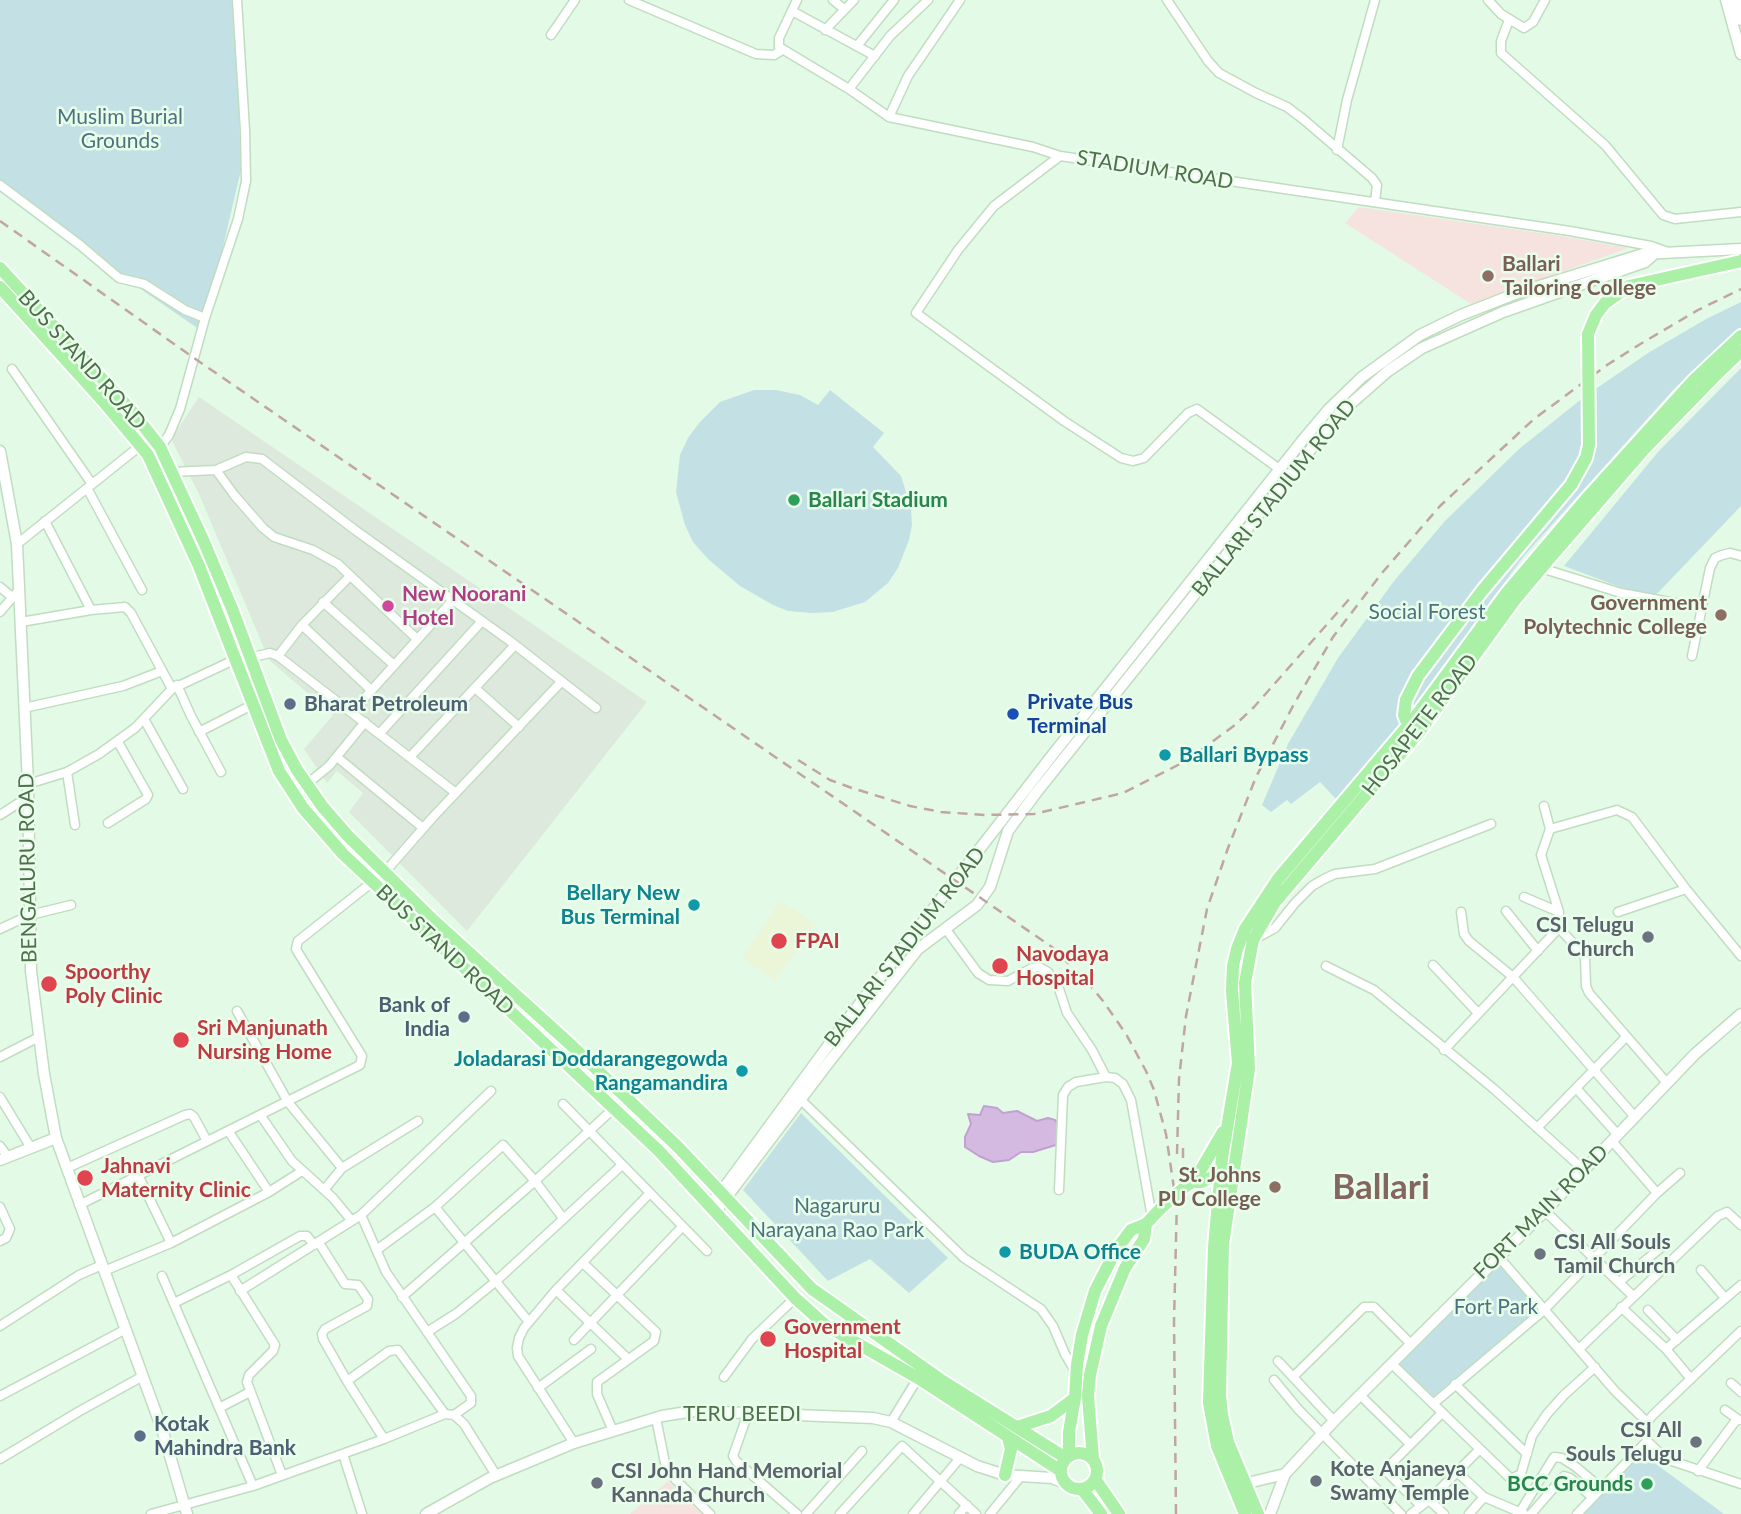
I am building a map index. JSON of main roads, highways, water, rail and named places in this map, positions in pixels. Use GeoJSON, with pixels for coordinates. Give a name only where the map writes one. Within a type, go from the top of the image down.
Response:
{"type":"FeatureCollection","features":[{"type":"Feature","properties":{"kind":"highway"},"geometry":{"type":"LineString","coordinates":[[1414,728],[1404,715],[1406,700],[1418,676],[1482,591],[1571,485],[1587,458],[1590,445],[1588,334],[1596,315],[1605,303],[1629,286],[1741,261]]}},
{"type":"Feature","properties":{"kind":"highway","name":"BUS STAND ROAD"},"geometry":{"type":"LineString","coordinates":[[0,268],[131,410],[160,447],[233,611],[252,705],[275,763],[303,808],[371,883],[658,1150],[794,1298],[825,1325],[918,1378],[1028,1448],[1063,1477]]}},
{"type":"Feature","properties":{"kind":"highway","name":"BUS STAND ROAD"},"geometry":{"type":"LineString","coordinates":[[0,287],[111,410],[153,465],[281,740],[297,770],[322,806],[385,872],[678,1147],[824,1300],[979,1405],[1068,1457]]}},
{"type":"Feature","properties":{"kind":"highway","name":"HOSAPETE ROAD"},"geometry":{"type":"LineString","coordinates":[[1228,1163],[1229,1120],[1238,1063],[1232,991],[1237,949],[1258,906],[1292,862],[1414,728],[1505,595],[1693,381],[1741,336]]}},
{"type":"Feature","properties":{"kind":"highway","name":"HOSAPETE ROAD"},"geometry":{"type":"LineString","coordinates":[[1228,1163],[1243,1116],[1249,1069],[1245,983],[1253,940],[1275,902],[1541,568],[1646,448],[1741,351]]}},
{"type":"Feature","properties":{"kind":"highway"},"geometry":{"type":"LineString","coordinates":[[598,1094],[610,1082]]}},
{"type":"Feature","properties":{"kind":"highway"},"geometry":{"type":"LineString","coordinates":[[1193,1183],[1229,1120]]}},
{"type":"Feature","properties":{"kind":"highway"},"geometry":{"type":"LineString","coordinates":[[1202,1168],[1228,1163]]}},
{"type":"Feature","properties":{"kind":"highway"},"geometry":{"type":"LineString","coordinates":[[1153,1216],[1144,1238],[1125,1268],[1101,1326],[1090,1375],[1090,1440],[1097,1468],[1095,1479],[1082,1489],[1070,1487],[1063,1477],[1068,1457],[1082,1335],[1095,1291],[1116,1250],[1132,1230],[1193,1183],[1228,1163]]}},
{"type":"Feature","properties":{"kind":"highway"},"geometry":{"type":"LineString","coordinates":[[1228,1163],[1223,1208],[1220,1396],[1224,1430],[1258,1514]]}},
{"type":"Feature","properties":{"kind":"highway"},"geometry":{"type":"LineString","coordinates":[[1193,1183],[1223,1208]]}},
{"type":"Feature","properties":{"kind":"highway"},"geometry":{"type":"LineString","coordinates":[[1223,1208],[1213,1247],[1210,1413],[1217,1446],[1245,1514]]}},
{"type":"Feature","properties":{"kind":"highway"},"geometry":{"type":"LineString","coordinates":[[1017,1427],[1051,1416],[1075,1398]]}},
{"type":"Feature","properties":{"kind":"highway"},"geometry":{"type":"LineString","coordinates":[[1005,1475],[1011,1449],[1009,1438]]}},
{"type":"Feature","properties":{"kind":"highway"},"geometry":{"type":"LineString","coordinates":[[1068,1457],[1081,1453],[1093,1459]]}},
{"type":"Feature","properties":{"kind":"highway"},"geometry":{"type":"LineString","coordinates":[[1095,1479],[1119,1514]]}},
{"type":"Feature","properties":{"kind":"highway"},"geometry":{"type":"LineString","coordinates":[[1082,1489],[1101,1514]]}},
{"type":"Feature","properties":{"kind":"railway"},"geometry":{"type":"LineString","coordinates":[[0,221],[194,358],[1052,947],[1103,1001],[1126,1034],[1146,1071],[1166,1134],[1177,1209]]}},
{"type":"Feature","properties":{"kind":"railway"},"geometry":{"type":"LineString","coordinates":[[1177,1154],[1179,1079],[1186,1016],[1207,909],[1256,777],[1333,637],[1382,573],[1440,506],[1534,419],[1607,365],[1642,343],[1698,310],[1741,289]]}},
{"type":"Feature","properties":{"kind":"railway"},"geometry":{"type":"LineString","coordinates":[[798,760],[830,780],[910,806],[941,812],[1034,814],[1123,793],[1186,761],[1235,725],[1352,596]]}},
{"type":"Feature","properties":{"kind":"railway"},"geometry":{"type":"LineString","coordinates":[[1183,1143],[1183,1192]]}},
{"type":"Feature","properties":{"kind":"railway"},"geometry":{"type":"LineString","coordinates":[[1176,1514],[1174,1321],[1177,1199]]}},
{"type":"Feature","properties":{"kind":"place","name":"Ballari Tailoring College"},"geometry":{"type":"Point","coordinates":[1488,276]}},
{"type":"Feature","properties":{"kind":"place","name":"Ballari Stadium"},"geometry":{"type":"Point","coordinates":[794,500]}},
{"type":"Feature","properties":{"kind":"place","name":"New Noorani Hotel"},"geometry":{"type":"Point","coordinates":[388,606]}},
{"type":"Feature","properties":{"kind":"place","name":"Government Polytechnic College"},"geometry":{"type":"Point","coordinates":[1721,615]}},
{"type":"Feature","properties":{"kind":"place","name":"Bharat Petroleum"},"geometry":{"type":"Point","coordinates":[290,704]}},
{"type":"Feature","properties":{"kind":"place","name":"Private Bus Terminal"},"geometry":{"type":"Point","coordinates":[1013,714]}},
{"type":"Feature","properties":{"kind":"place","name":"Ballari Bypass"},"geometry":{"type":"Point","coordinates":[1165,755]}},
{"type":"Feature","properties":{"kind":"place","name":"Bellary New Bus Terminal"},"geometry":{"type":"Point","coordinates":[694,905]}},
{"type":"Feature","properties":{"kind":"place","name":"CSI Telugu Church"},"geometry":{"type":"Point","coordinates":[1648,937]}},
{"type":"Feature","properties":{"kind":"place","name":"FPAI"},"geometry":{"type":"Point","coordinates":[779,941]}},
{"type":"Feature","properties":{"kind":"place","name":"Navodaya Hospital"},"geometry":{"type":"Point","coordinates":[1000,966]}},
{"type":"Feature","properties":{"kind":"place","name":"Spoorthy Poly Clinic"},"geometry":{"type":"Point","coordinates":[49,984]}},
{"type":"Feature","properties":{"kind":"place","name":"Bank of India"},"geometry":{"type":"Point","coordinates":[464,1017]}},
{"type":"Feature","properties":{"kind":"place","name":"Sri Manjunath Nursing Home"},"geometry":{"type":"Point","coordinates":[181,1040]}},
{"type":"Feature","properties":{"kind":"place","name":"Joladarasi Doddarangegowda Rangamandira"},"geometry":{"type":"Point","coordinates":[742,1071]}},
{"type":"Feature","properties":{"kind":"place","name":"Jahnavi Maternity Clinic"},"geometry":{"type":"Point","coordinates":[85,1178]}},
{"type":"Feature","properties":{"kind":"place","name":"St. Johns PU College"},"geometry":{"type":"Point","coordinates":[1275,1187]}},
{"type":"Feature","properties":{"kind":"place","name":"BUDA Office"},"geometry":{"type":"Point","coordinates":[1005,1252]}},
{"type":"Feature","properties":{"kind":"place","name":"CSI All Souls Tamil Church"},"geometry":{"type":"Point","coordinates":[1540,1254]}},
{"type":"Feature","properties":{"kind":"place","name":"Government Hospital"},"geometry":{"type":"Point","coordinates":[768,1339]}},
{"type":"Feature","properties":{"kind":"place","name":"Kotak Mahindra Bank"},"geometry":{"type":"Point","coordinates":[140,1436]}},
{"type":"Feature","properties":{"kind":"place","name":"CSI All Souls Telugu"},"geometry":{"type":"Point","coordinates":[1696,1442]}},
{"type":"Feature","properties":{"kind":"place","name":"Kote Anjaneya Swamy Temple"},"geometry":{"type":"Point","coordinates":[1316,1481]}},
{"type":"Feature","properties":{"kind":"place","name":"CSI John Hand Memorial Kannada Church"},"geometry":{"type":"Point","coordinates":[597,1483]}},
{"type":"Feature","properties":{"kind":"place","name":"BCC Grounds"},"geometry":{"type":"Point","coordinates":[1647,1484]}},
{"type":"Feature","properties":{"kind":"district","name":"Ballari"},"geometry":{"type":"Point","coordinates":[1381,1188]}},
{"type":"Feature","properties":{"kind":"park label","name":"Muslim Burial Grounds"},"geometry":{"type":"Point","coordinates":[120,129]}},
{"type":"Feature","properties":{"kind":"park label","name":"Social Forest"},"geometry":{"type":"Point","coordinates":[1427,612]}},
{"type":"Feature","properties":{"kind":"park label","name":"Nagaruru Narayana Rao Park"},"geometry":{"type":"Point","coordinates":[837,1218]}},
{"type":"Feature","properties":{"kind":"park label","name":"Fort Park"},"geometry":{"type":"Point","coordinates":[1496,1307]}}]}
